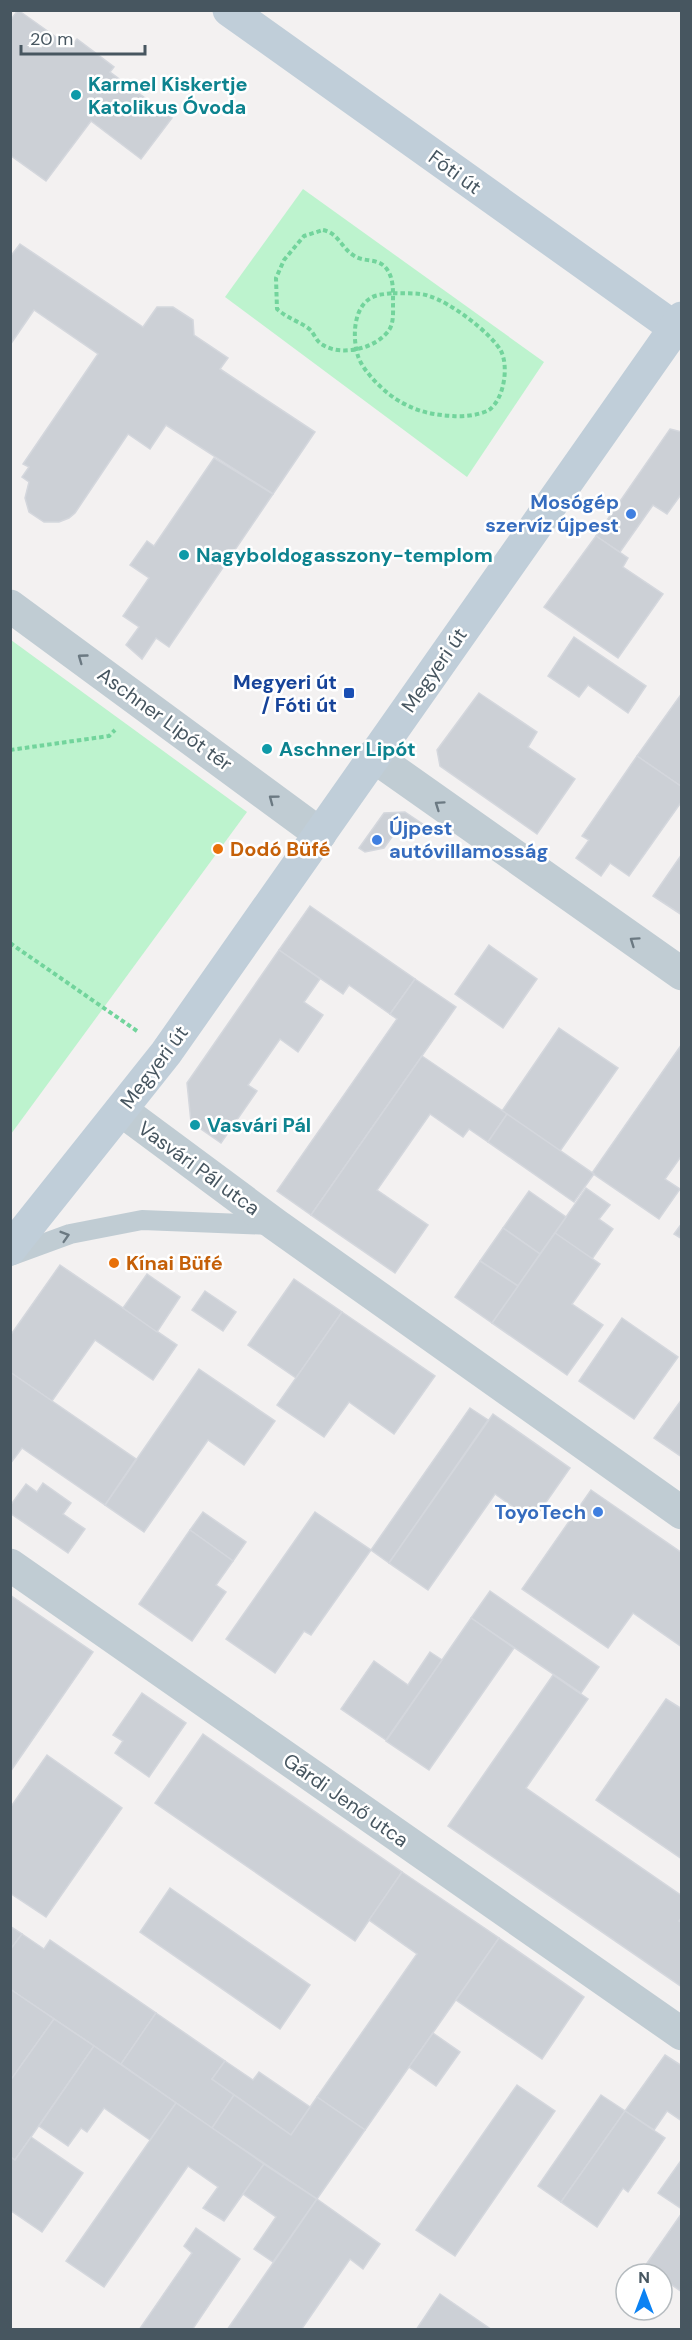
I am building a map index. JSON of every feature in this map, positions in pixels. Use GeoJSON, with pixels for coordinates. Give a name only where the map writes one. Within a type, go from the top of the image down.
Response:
{"type":"FeatureCollection","features":[{"type":"Feature","properties":{"kind":"main road","name":"Fóti út"},"geometry":{"type":"LineString","coordinates":[[229,10],[679,326]]}},
{"type":"Feature","properties":{"kind":"main road","name":"Megyeri út"},"geometry":{"type":"LineString","coordinates":[[10,1249],[166,1053],[373,756],[679,326]]}},
{"type":"Feature","properties":{"kind":"street","name":"Aschner Lipót tér"},"geometry":{"type":"LineString","coordinates":[[10,606],[320,834]]}},
{"type":"Feature","properties":{"kind":"street"},"geometry":{"type":"LineString","coordinates":[[373,756],[681,974]]}},
{"type":"Feature","properties":{"kind":"street","name":"Vasvári Pál utca"},"geometry":{"type":"LineString","coordinates":[[122,1110],[276,1225],[681,1513]]}},
{"type":"Feature","properties":{"kind":"street","name":"Gárdi Jenő utca"},"geometry":{"type":"LineString","coordinates":[[10,1565],[681,2034]]}},
{"type":"Feature","properties":{"kind":"lane"},"geometry":{"type":"LineString","coordinates":[[10,1256],[70,1234],[142,1220],[276,1225]]}},
{"type":"Feature","properties":{"kind":"path"},"geometry":{"type":"LineString","coordinates":[[323,230],[332,232],[351,254],[358,258],[376,260],[385,267],[392,278],[393,293],[393,316],[390,329],[377,341],[358,349],[338,350],[322,345],[310,329],[284,316],[277,309],[276,278],[284,260],[304,236],[323,230]]}},
{"type":"Feature","properties":{"kind":"path"},"geometry":{"type":"LineString","coordinates":[[393,293],[429,296],[466,318],[489,336],[501,352],[505,371],[503,390],[489,410],[461,417],[429,414],[400,402],[374,380],[358,357],[356,325],[361,306],[374,296],[393,293]]}},
{"type":"Feature","properties":{"kind":"path"},"geometry":{"type":"LineString","coordinates":[[10,750],[109,736],[142,702]]}},
{"type":"Feature","properties":{"kind":"path"},"geometry":{"type":"LineString","coordinates":[[10,943],[87,995],[166,1053]]}},
{"type":"Feature","properties":{"kind":"green space"},"geometry":{"type":"Polygon","coordinates":[[[303,189],[544,362],[467,477],[225,297],[303,189]]]}},
{"type":"Feature","properties":{"kind":"green space"},"geometry":{"type":"Polygon","coordinates":[[[11,640],[247,812],[11,1134],[11,640]]]}},
{"type":"Feature","properties":{"kind":"building","name":"Karmel Kiskertje Katolikus Óvoda"},"geometry":{"type":"Polygon","coordinates":[[[18,10],[70,47],[77,39],[114,67],[110,72],[172,118],[141,159],[91,121],[46,181],[10,155],[10,21],[18,10]]]}},
{"type":"Feature","properties":{"kind":"building"},"geometry":{"type":"Polygon","coordinates":[[[20,244],[143,327],[157,307],[173,307],[193,320],[194,335],[228,358],[220,369],[315,432],[273,494],[166,425],[150,449],[128,434],[75,513],[69,518],[59,522],[44,522],[29,512],[25,498],[29,482],[22,477],[29,467],[23,464],[98,354],[34,310],[10,345],[10,257],[20,244]]]}},
{"type":"Feature","properties":{"kind":"building"},"geometry":{"type":"Polygon","coordinates":[[[670,429],[682,432],[682,493],[667,514],[653,505],[620,552],[596,536],[670,429]]]}},
{"type":"Feature","properties":{"kind":"building","name":"Nagyboldogasszony-templom"},"geometry":{"type":"Polygon","coordinates":[[[214,458],[273,494],[169,647],[156,638],[142,659],[126,645],[139,627],[123,616],[149,578],[130,565],[147,541],[154,546],[214,458]]]}},
{"type":"Feature","properties":{"kind":"building"},"geometry":{"type":"Polygon","coordinates":[[[596,536],[628,558],[623,567],[663,594],[618,658],[544,607],[596,536]]]}},
{"type":"Feature","properties":{"kind":"building"},"geometry":{"type":"Polygon","coordinates":[[[574,637],[646,686],[628,713],[588,685],[579,697],[548,676],[574,637]]]}},
{"type":"Feature","properties":{"kind":"building"},"geometry":{"type":"Polygon","coordinates":[[[479,693],[537,732],[528,747],[575,779],[537,834],[440,766],[437,750],[479,693]]]}},
{"type":"Feature","properties":{"kind":"building"},"geometry":{"type":"Polygon","coordinates":[[[682,693],[682,787],[637,756],[682,693]]]}},
{"type":"Feature","properties":{"kind":"building"},"geometry":{"type":"Polygon","coordinates":[[[637,756],[682,787],[682,801],[629,876],[610,863],[601,876],[576,858],[589,840],[582,836],[637,756]]]}},
{"type":"Feature","properties":{"kind":"building","name":"Újpest autóvillamosság"},"geometry":{"type":"Polygon","coordinates":[[[405,812],[427,827],[405,832],[399,827],[384,848],[365,852],[359,848],[384,813],[405,812]]]}},
{"type":"Feature","properties":{"kind":"building"},"geometry":{"type":"Polygon","coordinates":[[[682,854],[682,915],[653,896],[682,854]]]}},
{"type":"Feature","properties":{"kind":"building"},"geometry":{"type":"Polygon","coordinates":[[[310,906],[415,979],[390,1014],[349,985],[343,994],[279,950],[310,906]]]}},
{"type":"Feature","properties":{"kind":"building"},"geometry":{"type":"Polygon","coordinates":[[[489,945],[537,979],[503,1028],[455,994],[489,945]]]}},
{"type":"Feature","properties":{"kind":"building"},"geometry":{"type":"Polygon","coordinates":[[[279,950],[320,979],[304,1002],[323,1015],[298,1052],[280,1039],[248,1085],[257,1091],[221,1143],[191,1122],[187,1083],[279,950]]]}},
{"type":"Feature","properties":{"kind":"building"},"geometry":{"type":"Polygon","coordinates":[[[415,979],[456,1007],[311,1215],[277,1191],[397,1019],[390,1014],[415,979]]]}},
{"type":"Feature","properties":{"kind":"building"},"geometry":{"type":"Polygon","coordinates":[[[559,1028],[618,1068],[560,1151],[502,1111],[559,1028]]]}},
{"type":"Feature","properties":{"kind":"building"},"geometry":{"type":"Polygon","coordinates":[[[682,1044],[682,1155],[665,1179],[680,1189],[659,1219],[592,1173],[682,1044]]]}},
{"type":"Feature","properties":{"kind":"building"},"geometry":{"type":"Polygon","coordinates":[[[422,1056],[507,1114],[488,1142],[469,1129],[463,1137],[430,1114],[377,1190],[428,1225],[395,1273],[311,1215],[422,1056]]]}},
{"type":"Feature","properties":{"kind":"building"},"geometry":{"type":"Polygon","coordinates":[[[507,1114],[594,1174],[574,1202],[488,1142],[507,1114]]]}},
{"type":"Feature","properties":{"kind":"building"},"geometry":{"type":"Polygon","coordinates":[[[586,1188],[610,1205],[599,1219],[613,1229],[592,1259],[555,1233],[586,1188]]]}},
{"type":"Feature","properties":{"kind":"building"},"geometry":{"type":"Polygon","coordinates":[[[529,1191],[566,1217],[540,1254],[503,1228],[529,1191]]]}},
{"type":"Feature","properties":{"kind":"building"},"geometry":{"type":"Polygon","coordinates":[[[682,1223],[682,1239],[674,1234],[682,1223]]]}},
{"type":"Feature","properties":{"kind":"building"},"geometry":{"type":"Polygon","coordinates":[[[503,1228],[540,1254],[518,1286],[480,1261],[503,1228]]]}},
{"type":"Feature","properties":{"kind":"building"},"geometry":{"type":"Polygon","coordinates":[[[555,1233],[600,1264],[572,1304],[603,1325],[567,1375],[492,1323],[555,1233]]]}},
{"type":"Feature","properties":{"kind":"building"},"geometry":{"type":"Polygon","coordinates":[[[480,1261],[518,1286],[492,1323],[455,1297],[480,1261]]]}},
{"type":"Feature","properties":{"kind":"building"},"geometry":{"type":"Polygon","coordinates":[[[60,1265],[177,1345],[153,1380],[95,1340],[52,1401],[10,1372],[10,1336],[60,1265]]]}},
{"type":"Feature","properties":{"kind":"building"},"geometry":{"type":"Polygon","coordinates":[[[147,1274],[180,1297],[157,1332],[123,1308],[147,1274]]]}},
{"type":"Feature","properties":{"kind":"building"},"geometry":{"type":"Polygon","coordinates":[[[294,1279],[342,1312],[296,1378],[248,1345],[294,1279]]]}},
{"type":"Feature","properties":{"kind":"building"},"geometry":{"type":"Polygon","coordinates":[[[205,1291],[236,1312],[223,1331],[192,1310],[205,1291]]]}},
{"type":"Feature","properties":{"kind":"building"},"geometry":{"type":"Polygon","coordinates":[[[342,1312],[435,1376],[394,1434],[349,1402],[324,1437],[277,1405],[342,1312]]]}},
{"type":"Feature","properties":{"kind":"building"},"geometry":{"type":"Polygon","coordinates":[[[622,1318],[678,1357],[634,1419],[579,1381],[622,1318]]]}},
{"type":"Feature","properties":{"kind":"building"},"geometry":{"type":"Polygon","coordinates":[[[199,1369],[275,1421],[244,1465],[208,1440],[144,1532],[105,1505],[199,1369]]]}},
{"type":"Feature","properties":{"kind":"building"},"geometry":{"type":"Polygon","coordinates":[[[10,1372],[136,1459],[105,1505],[22,1448],[10,1464],[10,1372]]]}},
{"type":"Feature","properties":{"kind":"building"},"geometry":{"type":"Polygon","coordinates":[[[682,1399],[682,1457],[654,1438],[682,1399]]]}},
{"type":"Feature","properties":{"kind":"building"},"geometry":{"type":"Polygon","coordinates":[[[470,1408],[488,1420],[389,1563],[371,1550],[470,1408]]]}},
{"type":"Feature","properties":{"kind":"building"},"geometry":{"type":"Polygon","coordinates":[[[493,1414],[570,1468],[533,1521],[495,1494],[428,1590],[389,1563],[493,1414]]]}},
{"type":"Feature","properties":{"kind":"building"},"geometry":{"type":"Polygon","coordinates":[[[43,1483],[71,1503],[63,1514],[85,1529],[68,1553],[10,1513],[10,1506],[26,1484],[37,1492],[43,1483]]]}},
{"type":"Feature","properties":{"kind":"building"},"geometry":{"type":"Polygon","coordinates":[[[591,1490],[682,1553],[682,1647],[633,1613],[608,1648],[522,1589],[591,1490]]]}},
{"type":"Feature","properties":{"kind":"building"},"geometry":{"type":"Polygon","coordinates":[[[203,1512],[246,1542],[233,1561],[190,1530],[203,1512]]]}},
{"type":"Feature","properties":{"kind":"building"},"geometry":{"type":"Polygon","coordinates":[[[315,1512],[371,1550],[311,1635],[304,1631],[275,1673],[226,1639],[315,1512]]]}},
{"type":"Feature","properties":{"kind":"building"},"geometry":{"type":"Polygon","coordinates":[[[190,1530],[233,1561],[216,1585],[226,1592],[192,1641],[139,1604],[190,1530]]]}},
{"type":"Feature","properties":{"kind":"building"},"geometry":{"type":"Polygon","coordinates":[[[490,1591],[599,1667],[581,1693],[471,1618],[490,1591]]]}},
{"type":"Feature","properties":{"kind":"building"},"geometry":{"type":"Polygon","coordinates":[[[10,1595],[93,1652],[10,1772],[10,1595]]]}},
{"type":"Feature","properties":{"kind":"building"},"geometry":{"type":"Polygon","coordinates":[[[471,1618],[514,1648],[429,1770],[386,1741],[471,1618]]]}},
{"type":"Feature","properties":{"kind":"building"},"geometry":{"type":"Polygon","coordinates":[[[430,1652],[442,1660],[386,1740],[341,1709],[374,1661],[408,1685],[430,1652]]]}},
{"type":"Feature","properties":{"kind":"building"},"geometry":{"type":"Polygon","coordinates":[[[553,1675],[588,1699],[526,1788],[682,1896],[682,1917],[679,1921],[682,1923],[682,1987],[448,1826],[553,1675]]]}},
{"type":"Feature","properties":{"kind":"building"},"geometry":{"type":"Polygon","coordinates":[[[142,1693],[186,1723],[149,1777],[115,1753],[123,1741],[113,1735],[142,1693]]]}},
{"type":"Feature","properties":{"kind":"building"},"geometry":{"type":"Polygon","coordinates":[[[666,1699],[682,1709],[682,1859],[596,1800],[666,1699]]]}},
{"type":"Feature","properties":{"kind":"building"},"geometry":{"type":"Polygon","coordinates":[[[203,1734],[402,1872],[355,1941],[155,1803],[203,1734]]]}},
{"type":"Feature","properties":{"kind":"building"},"geometry":{"type":"Polygon","coordinates":[[[47,1755],[122,1808],[46,1917],[10,1893],[10,1808],[47,1755]]]}},
{"type":"Feature","properties":{"kind":"building"},"geometry":{"type":"Polygon","coordinates":[[[402,1872],[499,1938],[365,2130],[317,2097],[417,1954],[369,1920],[402,1872]]]}},
{"type":"Feature","properties":{"kind":"building"},"geometry":{"type":"Polygon","coordinates":[[[170,1888],[310,1985],[280,2029],[140,1932],[170,1888]]]}},
{"type":"Feature","properties":{"kind":"building"},"geometry":{"type":"Polygon","coordinates":[[[10,1926],[22,1934],[10,1950],[10,1926]]]}},
{"type":"Feature","properties":{"kind":"building"},"geometry":{"type":"Polygon","coordinates":[[[22,1934],[44,1949],[50,1940],[156,2013],[121,2064],[10,1989],[10,1950],[22,1934]]]}},
{"type":"Feature","properties":{"kind":"building"},"geometry":{"type":"Polygon","coordinates":[[[499,1938],[584,1997],[542,2059],[456,2000],[499,1938]]]}},
{"type":"Feature","properties":{"kind":"building"},"geometry":{"type":"Polygon","coordinates":[[[10,1989],[54,2019],[10,2081],[10,1989]]]}},
{"type":"Feature","properties":{"kind":"building"},"geometry":{"type":"Polygon","coordinates":[[[156,2013],[225,2061],[212,2079],[234,2095],[212,2128],[121,2064],[156,2013]]]}},
{"type":"Feature","properties":{"kind":"building"},"geometry":{"type":"Polygon","coordinates":[[[54,2019],[94,2046],[15,2160],[10,2157],[10,2081],[54,2019]]]}},
{"type":"Feature","properties":{"kind":"building"},"geometry":{"type":"Polygon","coordinates":[[[433,2033],[460,2052],[436,2086],[409,2067],[433,2033]]]}},
{"type":"Feature","properties":{"kind":"building"},"geometry":{"type":"Polygon","coordinates":[[[94,2046],[176,2103],[150,2140],[104,2108],[87,2132],[81,2128],[68,2146],[39,2126],[94,2046]]]}},
{"type":"Feature","properties":{"kind":"building"},"geometry":{"type":"Polygon","coordinates":[[[665,2055],[682,2066],[682,2121],[667,2111],[654,2130],[625,2111],[665,2055]]]}},
{"type":"Feature","properties":{"kind":"building"},"geometry":{"type":"Polygon","coordinates":[[[225,2061],[253,2080],[259,2072],[310,2107],[291,2135],[212,2079],[225,2061]]]}},
{"type":"Feature","properties":{"kind":"building"},"geometry":{"type":"Polygon","coordinates":[[[517,2085],[555,2111],[455,2256],[416,2230],[517,2085]]]}},
{"type":"Feature","properties":{"kind":"building"},"geometry":{"type":"Polygon","coordinates":[[[234,2095],[291,2135],[317,2097],[365,2130],[317,2199],[212,2128],[234,2095]]]}},
{"type":"Feature","properties":{"kind":"building"},"geometry":{"type":"Polygon","coordinates":[[[601,2095],[625,2111],[561,2202],[538,2186],[601,2095]]]}},
{"type":"Feature","properties":{"kind":"building"},"geometry":{"type":"Polygon","coordinates":[[[176,2103],[264,2164],[224,2221],[203,2208],[218,2187],[188,2166],[104,2287],[66,2261],[176,2103]]]}},
{"type":"Feature","properties":{"kind":"building"},"geometry":{"type":"Polygon","coordinates":[[[625,2111],[665,2138],[628,2192],[623,2188],[597,2227],[561,2202],[625,2111]]]}},
{"type":"Feature","properties":{"kind":"building"},"geometry":{"type":"Polygon","coordinates":[[[31,2137],[83,2173],[42,2232],[10,2210],[10,2157],[15,2160],[31,2137]]]}},
{"type":"Feature","properties":{"kind":"building"},"geometry":{"type":"Polygon","coordinates":[[[682,2159],[682,2209],[658,2193],[682,2159]]]}},
{"type":"Feature","properties":{"kind":"building"},"geometry":{"type":"Polygon","coordinates":[[[264,2164],[317,2199],[273,2262],[254,2249],[276,2217],[243,2194],[264,2164]]]}},
{"type":"Feature","properties":{"kind":"building"},"geometry":{"type":"Polygon","coordinates":[[[317,2199],[380,2244],[363,2269],[350,2259],[301,2330],[227,2330],[317,2199]]]}},
{"type":"Feature","properties":{"kind":"building"},"geometry":{"type":"Polygon","coordinates":[[[682,2213],[682,2292],[674,2286],[674,2262],[648,2262],[682,2213]]]}},
{"type":"Feature","properties":{"kind":"building"},"geometry":{"type":"Polygon","coordinates":[[[196,2228],[240,2259],[192,2330],[139,2330],[192,2253],[184,2246],[196,2228]]]}},
{"type":"Feature","properties":{"kind":"building"},"geometry":{"type":"Polygon","coordinates":[[[440,2294],[492,2330],[416,2330],[440,2294]]]}},
{"type":"Feature","properties":{"kind":"place","name":"Karmel Kiskertje Katolikus Óvoda"},"geometry":{"type":"Point","coordinates":[76,95]}},
{"type":"Feature","properties":{"kind":"place","name":"Mosógép szervíz újpest"},"geometry":{"type":"Point","coordinates":[631,514]}},
{"type":"Feature","properties":{"kind":"place","name":"Nagyboldogasszony-templom"},"geometry":{"type":"Point","coordinates":[184,555]}},
{"type":"Feature","properties":{"kind":"place","name":"Megyeri út / Fóti út"},"geometry":{"type":"Point","coordinates":[349,693]}},
{"type":"Feature","properties":{"kind":"place","name":"Aschner Lipót"},"geometry":{"type":"Point","coordinates":[267,749]}},
{"type":"Feature","properties":{"kind":"place","name":"Újpest autóvillamosság"},"geometry":{"type":"Point","coordinates":[377,840]}},
{"type":"Feature","properties":{"kind":"place","name":"Dodó Büfé"},"geometry":{"type":"Point","coordinates":[218,849]}},
{"type":"Feature","properties":{"kind":"place","name":"Vasvári Pál"},"geometry":{"type":"Point","coordinates":[195,1125]}},
{"type":"Feature","properties":{"kind":"place","name":"Kínai Büfé"},"geometry":{"type":"Point","coordinates":[114,1263]}},
{"type":"Feature","properties":{"kind":"place","name":"ToyoTech"},"geometry":{"type":"Point","coordinates":[598,1512]}}]}
